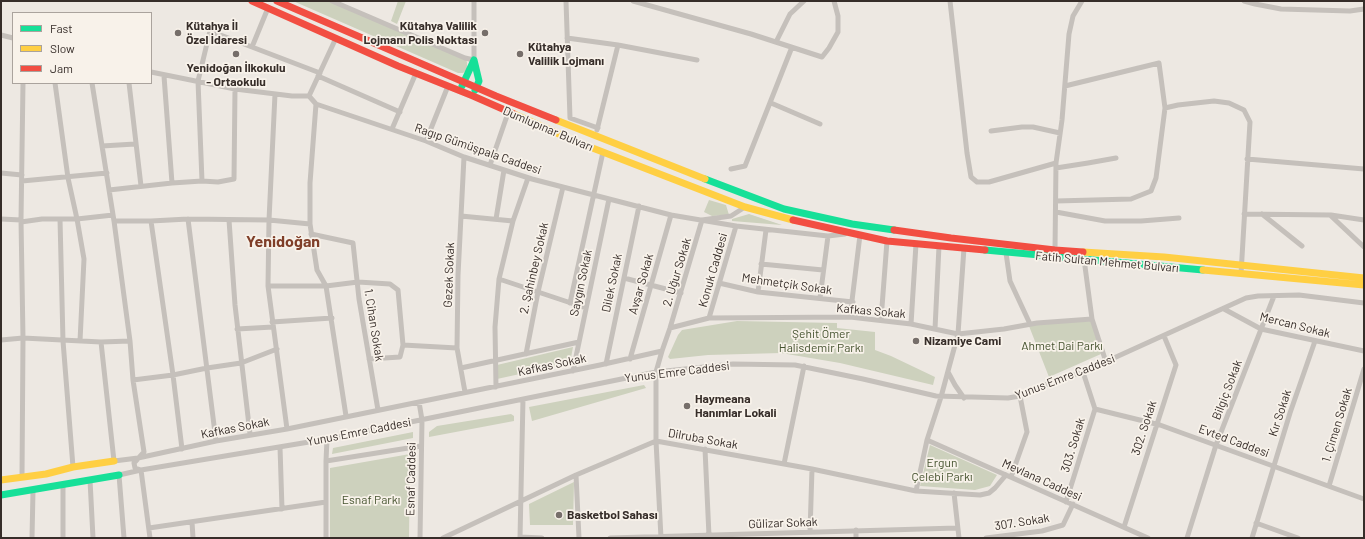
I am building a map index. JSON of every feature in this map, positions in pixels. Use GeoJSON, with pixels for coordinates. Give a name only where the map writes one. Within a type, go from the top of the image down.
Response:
{"type":"FeatureCollection","features":[{"type":"Feature","properties":{"kind":"main road","name":"Dumlupınar Bulvarı"},"geometry":{"type":"LineString","coordinates":[[252,1],[460,92],[473,96],[508,113],[603,152],[745,207],[803,223],[852,233]]}},
{"type":"Feature","properties":{"kind":"main road","name":"Dumlupınar Bulvarı"},"geometry":{"type":"LineString","coordinates":[[277,1],[464,82],[756,199],[784,209],[852,224]]}},
{"type":"Feature","properties":{"kind":"main road"},"geometry":{"type":"LineString","coordinates":[[460,92],[474,60]]}},
{"type":"Feature","properties":{"kind":"main road"},"geometry":{"type":"LineString","coordinates":[[473,96],[479,81],[474,60]]}},
{"type":"Feature","properties":{"kind":"main road","name":"Fatih Sultan Mehmet Bulvarı"},"geometry":{"type":"LineString","coordinates":[[852,224],[951,238],[1055,250],[1164,257],[1364,278]]}},
{"type":"Feature","properties":{"kind":"main road","name":"Fatih Sultan Mehmet Bulvarı"},"geometry":{"type":"LineString","coordinates":[[852,233],[886,241],[1364,285]]}},
{"type":"Feature","properties":{"kind":"main road"},"geometry":{"type":"LineString","coordinates":[[1,480],[46,474],[73,467],[114,461]]}},
{"type":"Feature","properties":{"kind":"main road"},"geometry":{"type":"LineString","coordinates":[[1,495],[118,476]]}},
{"type":"Feature","properties":{"kind":"street"},"geometry":{"type":"LineString","coordinates":[[332,1],[465,58],[474,60],[474,1]]}},
{"type":"Feature","properties":{"kind":"street"},"geometry":{"type":"LineString","coordinates":[[566,1],[570,118],[598,128]]}},
{"type":"Feature","properties":{"kind":"street"},"geometry":{"type":"LineString","coordinates":[[633,1],[680,13],[822,57],[838,32],[838,16],[834,1]]}},
{"type":"Feature","properties":{"kind":"street"},"geometry":{"type":"LineString","coordinates":[[776,42],[790,14],[804,1]]}},
{"type":"Feature","properties":{"kind":"street"},"geometry":{"type":"LineString","coordinates":[[950,1],[967,153],[972,177],[977,182],[989,182],[1056,165],[1088,164],[1116,158]]}},
{"type":"Feature","properties":{"kind":"street"},"geometry":{"type":"LineString","coordinates":[[1055,250],[1056,165],[1066,86],[1069,34],[1073,16],[1082,1]]}},
{"type":"Feature","properties":{"kind":"street"},"geometry":{"type":"LineString","coordinates":[[1244,1],[1281,9],[1350,11],[1364,9]]}},
{"type":"Feature","properties":{"kind":"street"},"geometry":{"type":"LineString","coordinates":[[252,47],[268,8]]}},
{"type":"Feature","properties":{"kind":"street"},"geometry":{"type":"LineString","coordinates":[[202,181],[198,81],[210,31],[319,75],[400,112]]}},
{"type":"Feature","properties":{"kind":"street"},"geometry":{"type":"LineString","coordinates":[[1,35],[12,38]]}},
{"type":"Feature","properties":{"kind":"street"},"geometry":{"type":"LineString","coordinates":[[152,72],[164,76],[236,89],[292,96],[309,96],[336,38]]}},
{"type":"Feature","properties":{"kind":"street"},"geometry":{"type":"LineString","coordinates":[[567,38],[618,45],[697,60]]}},
{"type":"Feature","properties":{"kind":"street"},"geometry":{"type":"LineString","coordinates":[[596,135],[618,45]]}},
{"type":"Feature","properties":{"kind":"street"},"geometry":{"type":"LineString","coordinates":[[731,169],[745,166],[792,48]]}},
{"type":"Feature","properties":{"kind":"street"},"geometry":{"type":"LineString","coordinates":[[1056,201],[1131,199],[1151,191],[1156,178],[1166,108],[1159,63],[1066,86]]}},
{"type":"Feature","properties":{"kind":"street"},"geometry":{"type":"LineString","coordinates":[[392,130],[416,73]]}},
{"type":"Feature","properties":{"kind":"street"},"geometry":{"type":"LineString","coordinates":[[164,76],[172,183]]}},
{"type":"Feature","properties":{"kind":"street"},"geometry":{"type":"LineString","coordinates":[[22,477],[23,338],[21,221],[23,84]]}},
{"type":"Feature","properties":{"kind":"street"},"geometry":{"type":"LineString","coordinates":[[55,84],[68,178],[84,260],[80,341]]}},
{"type":"Feature","properties":{"kind":"street"},"geometry":{"type":"LineString","coordinates":[[92,84],[114,221],[130,341],[133,380],[144,452],[135,461],[134,465],[140,470],[150,538]]}},
{"type":"Feature","properties":{"kind":"street"},"geometry":{"type":"LineString","coordinates":[[129,84],[140,186]]}},
{"type":"Feature","properties":{"kind":"street"},"geometry":{"type":"LineString","coordinates":[[426,141],[448,86]]}},
{"type":"Feature","properties":{"kind":"street"},"geometry":{"type":"LineString","coordinates":[[109,190],[172,183],[202,181],[218,182],[234,179],[236,89]]}},
{"type":"Feature","properties":{"kind":"street"},"geometry":{"type":"LineString","coordinates":[[275,94],[269,220],[268,286],[287,429]]}},
{"type":"Feature","properties":{"kind":"street","name":"Ragıp Gümüşpala Caddesi"},"geometry":{"type":"LineString","coordinates":[[309,96],[316,104],[426,141],[464,157],[528,178],[672,215],[766,230],[828,236],[852,233]]}},
{"type":"Feature","properties":{"kind":"street"},"geometry":{"type":"LineString","coordinates":[[1166,108],[1178,105],[1214,101],[1229,103],[1244,110],[1250,122],[1241,274]]}},
{"type":"Feature","properties":{"kind":"street"},"geometry":{"type":"LineString","coordinates":[[771,103],[820,124]]}},
{"type":"Feature","properties":{"kind":"street"},"geometry":{"type":"LineString","coordinates":[[316,104],[310,183],[310,224],[317,270],[326,286],[346,416]]}},
{"type":"Feature","properties":{"kind":"street"},"geometry":{"type":"LineString","coordinates":[[490,165],[508,113]]}},
{"type":"Feature","properties":{"kind":"street"},"geometry":{"type":"LineString","coordinates":[[991,131],[1033,127],[1060,133]]}},
{"type":"Feature","properties":{"kind":"street"},"geometry":{"type":"LineString","coordinates":[[102,146],[136,144]]}},
{"type":"Feature","properties":{"kind":"street"},"geometry":{"type":"LineString","coordinates":[[570,303],[603,152]]}},
{"type":"Feature","properties":{"kind":"street","name":"Gezek Sokak"},"geometry":{"type":"LineString","coordinates":[[464,157],[458,275],[457,348],[465,392]]}},
{"type":"Feature","properties":{"kind":"street"},"geometry":{"type":"LineString","coordinates":[[1247,159],[1364,169]]}},
{"type":"Feature","properties":{"kind":"street"},"geometry":{"type":"LineString","coordinates":[[496,219],[504,170]]}},
{"type":"Feature","properties":{"kind":"street"},"geometry":{"type":"LineString","coordinates":[[1,173],[22,178],[68,178],[107,173]]}},
{"type":"Feature","properties":{"kind":"street"},"geometry":{"type":"LineString","coordinates":[[496,387],[495,327],[499,279],[513,221],[528,178]]}},
{"type":"Feature","properties":{"kind":"street","name":"2. Şahinbey Sokak"},"geometry":{"type":"LineString","coordinates":[[526,354],[538,292],[563,187]]}},
{"type":"Feature","properties":{"kind":"street","name":"Saygın Sokak"},"geometry":{"type":"LineString","coordinates":[[573,371],[609,199]]}},
{"type":"Feature","properties":{"kind":"street","name":"Dilek Sokak"},"geometry":{"type":"LineString","coordinates":[[606,364],[639,206]]}},
{"type":"Feature","properties":{"kind":"street"},"geometry":{"type":"LineString","coordinates":[[702,220],[731,216],[745,207]]}},
{"type":"Feature","properties":{"kind":"street"},"geometry":{"type":"LineString","coordinates":[[1056,212],[1105,221],[1141,222],[1179,218]]}},
{"type":"Feature","properties":{"kind":"street"},"geometry":{"type":"LineString","coordinates":[[1244,214],[1330,215],[1353,220],[1364,220]]}},
{"type":"Feature","properties":{"kind":"street"},"geometry":{"type":"LineString","coordinates":[[1262,214],[1302,246]]}},
{"type":"Feature","properties":{"kind":"street"},"geometry":{"type":"LineString","coordinates":[[1,219],[21,221],[42,219],[77,219],[113,215]]}},
{"type":"Feature","properties":{"kind":"street","name":"Avşar Sokak"},"geometry":{"type":"LineString","coordinates":[[630,359],[672,215]]}},
{"type":"Feature","properties":{"kind":"street"},"geometry":{"type":"LineString","coordinates":[[1330,215],[1364,247]]}},
{"type":"Feature","properties":{"kind":"street"},"geometry":{"type":"LineString","coordinates":[[461,216],[513,221]]}},
{"type":"Feature","properties":{"kind":"street"},"geometry":{"type":"LineString","coordinates":[[60,219],[62,341],[73,467]]}},
{"type":"Feature","properties":{"kind":"street"},"geometry":{"type":"LineString","coordinates":[[114,221],[188,219],[269,220],[310,224]]}},
{"type":"Feature","properties":{"kind":"street"},"geometry":{"type":"LineString","coordinates":[[188,219],[216,441]]}},
{"type":"Feature","properties":{"kind":"street"},"geometry":{"type":"LineString","coordinates":[[229,220],[237,329],[250,434]]}},
{"type":"Feature","properties":{"kind":"street","name":"2. Uğur Sokak"},"geometry":{"type":"LineString","coordinates":[[670,328],[702,220]]}},
{"type":"Feature","properties":{"kind":"street"},"geometry":{"type":"LineString","coordinates":[[151,221],[182,448]]}},
{"type":"Feature","properties":{"kind":"street","name":"Konuk Caddesi"},"geometry":{"type":"LineString","coordinates":[[709,318],[736,226]]}},
{"type":"Feature","properties":{"kind":"street"},"geometry":{"type":"LineString","coordinates":[[758,292],[766,230]]}},
{"type":"Feature","properties":{"kind":"street","name":"1. Cihan Sokak"},"geometry":{"type":"LineString","coordinates":[[311,234],[353,243],[359,299],[378,410]]}},
{"type":"Feature","properties":{"kind":"street"},"geometry":{"type":"LineString","coordinates":[[850,317],[860,235]]}},
{"type":"Feature","properties":{"kind":"street"},"geometry":{"type":"LineString","coordinates":[[820,298],[828,236]]}},
{"type":"Feature","properties":{"kind":"street"},"geometry":{"type":"LineString","coordinates":[[881,320],[886,241]]}},
{"type":"Feature","properties":{"kind":"street"},"geometry":{"type":"LineString","coordinates":[[911,324],[916,244]]}},
{"type":"Feature","properties":{"kind":"street"},"geometry":{"type":"LineString","coordinates":[[935,329],[939,246]]}},
{"type":"Feature","properties":{"kind":"street"},"geometry":{"type":"LineString","coordinates":[[916,491],[927,440],[941,397],[958,334],[964,248]]}},
{"type":"Feature","properties":{"kind":"street"},"geometry":{"type":"LineString","coordinates":[[1006,253],[1010,281],[1030,324]]}},
{"type":"Feature","properties":{"kind":"street"},"geometry":{"type":"LineString","coordinates":[[1084,259],[1092,319],[1106,362]]}},
{"type":"Feature","properties":{"kind":"street"},"geometry":{"type":"LineString","coordinates":[[761,264],[823,270]]}},
{"type":"Feature","properties":{"kind":"street"},"geometry":{"type":"LineString","coordinates":[[624,278],[681,293]]}},
{"type":"Feature","properties":{"kind":"street"},"geometry":{"type":"LineString","coordinates":[[499,279],[586,308]]}},
{"type":"Feature","properties":{"kind":"street"},"geometry":{"type":"LineString","coordinates":[[268,286],[326,286],[358,282],[390,284],[398,290],[403,344],[400,357],[369,359]]}},
{"type":"Feature","properties":{"kind":"street","name":"Mehmetçik Sokak"},"geometry":{"type":"LineString","coordinates":[[719,283],[758,292],[853,302]]}},
{"type":"Feature","properties":{"kind":"street","name":"Yunus Emre Caddesi"},"geometry":{"type":"LineString","coordinates":[[118,476],[140,470],[280,447],[422,420],[523,398],[656,372],[733,364],[804,366],[941,397],[1008,398],[1020,396],[1059,379],[1083,372],[1246,298],[1258,296],[1299,295],[1364,303]]}},
{"type":"Feature","properties":{"kind":"street","name":"Bilgiç Sokak"},"geometry":{"type":"LineString","coordinates":[[1187,538],[1216,445],[1274,296]]}},
{"type":"Feature","properties":{"kind":"street","name":"Mercan Sokak"},"geometry":{"type":"LineString","coordinates":[[1224,309],[1261,329],[1364,351]]}},
{"type":"Feature","properties":{"kind":"street","name":"Kafkas Sokak"},"geometry":{"type":"LineString","coordinates":[[670,328],[709,318],[850,317],[911,324],[958,334],[1004,329],[1030,324],[1092,319]]}},
{"type":"Feature","properties":{"kind":"street"},"geometry":{"type":"LineString","coordinates":[[237,329],[332,318]]}},
{"type":"Feature","properties":{"kind":"street"},"geometry":{"type":"LineString","coordinates":[[661,538],[656,441],[656,372],[670,328]]}},
{"type":"Feature","properties":{"kind":"street","name":"302. Sokak"},"geometry":{"type":"LineString","coordinates":[[1124,527],[1176,365],[1164,336]]}},
{"type":"Feature","properties":{"kind":"street"},"geometry":{"type":"LineString","coordinates":[[1,340],[23,338],[62,341],[130,341]]}},
{"type":"Feature","properties":{"kind":"street","name":"Kır Sokak"},"geometry":{"type":"LineString","coordinates":[[1252,538],[1290,413],[1316,341]]}},
{"type":"Feature","properties":{"kind":"street"},"geometry":{"type":"LineString","coordinates":[[101,342],[114,461]]}},
{"type":"Feature","properties":{"kind":"street"},"geometry":{"type":"LineString","coordinates":[[461,368],[578,342]]}},
{"type":"Feature","properties":{"kind":"street"},"geometry":{"type":"LineString","coordinates":[[403,344],[457,348]]}},
{"type":"Feature","properties":{"kind":"street"},"geometry":{"type":"LineString","coordinates":[[133,380],[173,375],[241,363],[277,350]]}},
{"type":"Feature","properties":{"kind":"street","name":"Kafkas Sokak"},"geometry":{"type":"LineString","coordinates":[[114,461],[138,458],[250,434],[287,429],[573,371],[662,351]]}},
{"type":"Feature","properties":{"kind":"street"},"geometry":{"type":"LineString","coordinates":[[784,464],[804,366]]}},
{"type":"Feature","properties":{"kind":"street","name":"1. Çimen Sokak"},"geometry":{"type":"LineString","coordinates":[[1329,486],[1364,369]]}},
{"type":"Feature","properties":{"kind":"street"},"geometry":{"type":"LineString","coordinates":[[948,372],[964,398]]}},
{"type":"Feature","properties":{"kind":"street","name":"303. Sokak"},"geometry":{"type":"LineString","coordinates":[[1066,502],[1095,409],[1083,372]]}},
{"type":"Feature","properties":{"kind":"street"},"geometry":{"type":"LineString","coordinates":[[1012,477],[1027,432],[1020,396]]}},
{"type":"Feature","properties":{"kind":"street"},"geometry":{"type":"LineString","coordinates":[[523,398],[520,538],[542,538]]}},
{"type":"Feature","properties":{"kind":"street","name":"Esnaf Caddesi"},"geometry":{"type":"LineString","coordinates":[[419,402],[422,420],[420,538]]}},
{"type":"Feature","properties":{"kind":"street","name":"Evted Caddesi"},"geometry":{"type":"LineString","coordinates":[[1095,409],[1156,424],[1364,500]]}},
{"type":"Feature","properties":{"kind":"street"},"geometry":{"type":"LineString","coordinates":[[326,538],[327,438]]}},
{"type":"Feature","properties":{"kind":"street","name":"Mevlana Caddesi"},"geometry":{"type":"LineString","coordinates":[[927,440],[1148,538]]}},
{"type":"Feature","properties":{"kind":"street","name":"Dilruba Sokak"},"geometry":{"type":"LineString","coordinates":[[443,538],[576,476],[656,441],[812,469],[916,491],[980,495],[989,493],[996,488],[1006,475]]}},
{"type":"Feature","properties":{"kind":"street"},"geometry":{"type":"LineString","coordinates":[[326,461],[421,446]]}},
{"type":"Feature","properties":{"kind":"street"},"geometry":{"type":"LineString","coordinates":[[280,447],[282,509]]}},
{"type":"Feature","properties":{"kind":"street"},"geometry":{"type":"LineString","coordinates":[[705,449],[709,536]]}},
{"type":"Feature","properties":{"kind":"street"},"geometry":{"type":"LineString","coordinates":[[138,458],[143,460],[145,463],[143,468],[140,470]]}},
{"type":"Feature","properties":{"kind":"street"},"geometry":{"type":"LineString","coordinates":[[810,532],[812,469]]}},
{"type":"Feature","properties":{"kind":"street"},"geometry":{"type":"LineString","coordinates":[[118,476],[124,538]]}},
{"type":"Feature","properties":{"kind":"street"},"geometry":{"type":"LineString","coordinates":[[576,476],[579,538]]}},
{"type":"Feature","properties":{"kind":"street"},"geometry":{"type":"LineString","coordinates":[[90,480],[93,538]]}},
{"type":"Feature","properties":{"kind":"street"},"geometry":{"type":"LineString","coordinates":[[63,484],[64,538]]}},
{"type":"Feature","properties":{"kind":"street"},"geometry":{"type":"LineString","coordinates":[[32,538],[33,491]]}},
{"type":"Feature","properties":{"kind":"street"},"geometry":{"type":"LineString","coordinates":[[954,493],[958,538]]}},
{"type":"Feature","properties":{"kind":"street"},"geometry":{"type":"LineString","coordinates":[[149,528],[326,502]]}},
{"type":"Feature","properties":{"kind":"street","name":"307. Sokak"},"geometry":{"type":"LineString","coordinates":[[986,538],[1042,531],[1063,525],[1073,504]]}},
{"type":"Feature","properties":{"kind":"street"},"geometry":{"type":"LineString","coordinates":[[192,522],[193,538]]}},
{"type":"Feature","properties":{"kind":"street"},"geometry":{"type":"LineString","coordinates":[[1256,523],[1298,538]]}},
{"type":"Feature","properties":{"kind":"street","name":"Gülizar Sokak"},"geometry":{"type":"LineString","coordinates":[[610,538],[760,536],[856,530],[957,528]]}},
{"type":"Feature","properties":{"kind":"street"},"geometry":{"type":"LineString","coordinates":[[856,530],[856,538]]}},
{"type":"Feature","properties":{"kind":"green space"},"geometry":{"type":"Polygon","coordinates":[[[293,1],[331,1],[465,58],[467,62],[467,70],[463,73],[458,73],[293,1]]]}},
{"type":"Feature","properties":{"kind":"green space"},"geometry":{"type":"Polygon","coordinates":[[[398,1],[406,1],[397,24],[391,21],[398,1]]]}},
{"type":"Feature","properties":{"kind":"green space"},"geometry":{"type":"Polygon","coordinates":[[[709,200],[726,205],[729,215],[712,216],[704,212],[709,200]]]}},
{"type":"Feature","properties":{"kind":"green space"},"geometry":{"type":"Polygon","coordinates":[[[749,214],[782,225],[732,221],[732,219],[749,214]]]}},
{"type":"Feature","properties":{"kind":"green space","name":"Şehit Ömer Halisdemir Parkı"},"geometry":{"type":"Polygon","coordinates":[[[737,321],[837,323],[837,328],[875,332],[875,350],[935,377],[933,385],[840,363],[781,353],[708,355],[670,359],[668,357],[678,335],[682,330],[737,321]]]}},
{"type":"Feature","properties":{"kind":"green space","name":"Ahmet Dai Parkı"},"geometry":{"type":"Polygon","coordinates":[[[1091,321],[1101,354],[1049,377],[1029,326],[1091,321]]]}},
{"type":"Feature","properties":{"kind":"green space"},"geometry":{"type":"Polygon","coordinates":[[[573,347],[570,363],[497,379],[497,365],[573,347]]]}},
{"type":"Feature","properties":{"kind":"green space"},"geometry":{"type":"Polygon","coordinates":[[[644,385],[646,388],[532,421],[529,407],[644,385]]]}},
{"type":"Feature","properties":{"kind":"green space"},"geometry":{"type":"Polygon","coordinates":[[[511,414],[514,416],[514,421],[429,437],[429,432],[437,426],[511,414]]]}},
{"type":"Feature","properties":{"kind":"green space"},"geometry":{"type":"Polygon","coordinates":[[[413,432],[413,438],[332,454],[333,448],[413,432]]]}},
{"type":"Feature","properties":{"kind":"green space","name":"Ergun Çelebi Parkı"},"geometry":{"type":"Polygon","coordinates":[[[930,445],[997,475],[990,486],[975,490],[920,486],[930,445]]]}},
{"type":"Feature","properties":{"kind":"green space","name":"Esnaf Parkı"},"geometry":{"type":"Polygon","coordinates":[[[410,454],[409,538],[330,538],[330,468],[410,454]]]}},
{"type":"Feature","properties":{"kind":"green space"},"geometry":{"type":"Polygon","coordinates":[[[574,482],[573,525],[530,525],[529,504],[574,482]]]}},
{"type":"Feature","properties":{"kind":"traffic: fast"},"geometry":{"type":"LineString","coordinates":[[462,86],[474,60],[479,81],[475,90]]}},
{"type":"Feature","properties":{"kind":"traffic: fast"},"geometry":{"type":"LineString","coordinates":[[705,179],[784,209],[852,224],[894,230]]}},
{"type":"Feature","properties":{"kind":"traffic: fast"},"geometry":{"type":"LineString","coordinates":[[985,250],[1203,270]]}},
{"type":"Feature","properties":{"kind":"traffic: fast"},"geometry":{"type":"LineString","coordinates":[[1,495],[119,475]]}},
{"type":"Feature","properties":{"kind":"traffic: slow"},"geometry":{"type":"LineString","coordinates":[[514,114],[577,142],[745,207],[793,220]]}},
{"type":"Feature","properties":{"kind":"traffic: slow"},"geometry":{"type":"LineString","coordinates":[[556,120],[705,179]]}},
{"type":"Feature","properties":{"kind":"traffic: slow"},"geometry":{"type":"LineString","coordinates":[[1083,252],[1164,257],[1364,278]]}},
{"type":"Feature","properties":{"kind":"traffic: slow"},"geometry":{"type":"LineString","coordinates":[[1203,270],[1364,285]]}},
{"type":"Feature","properties":{"kind":"traffic: slow"},"geometry":{"type":"LineString","coordinates":[[1,480],[46,474],[73,467],[114,461]]}},
{"type":"Feature","properties":{"kind":"traffic: jam"},"geometry":{"type":"LineString","coordinates":[[252,1],[398,66],[514,114]]}},
{"type":"Feature","properties":{"kind":"traffic: jam"},"geometry":{"type":"LineString","coordinates":[[277,1],[496,96],[556,120]]}},
{"type":"Feature","properties":{"kind":"traffic: jam"},"geometry":{"type":"LineString","coordinates":[[793,220],[887,241],[985,250]]}},
{"type":"Feature","properties":{"kind":"traffic: jam"},"geometry":{"type":"LineString","coordinates":[[894,230],[951,238],[1083,252]]}},
{"type":"Feature","properties":{"kind":"place","name":"Kütahya İl Özel İdaresi"},"geometry":{"type":"Point","coordinates":[178,33]}},
{"type":"Feature","properties":{"kind":"place","name":"Kütahya Valilik Lojmanı Polis Noktası"},"geometry":{"type":"Point","coordinates":[485,33]}},
{"type":"Feature","properties":{"kind":"place","name":"Yenidoğan İlkokulu - Ortaokulu"},"geometry":{"type":"Point","coordinates":[236,54]}},
{"type":"Feature","properties":{"kind":"place","name":"Kütahya Valilik Lojmanı"},"geometry":{"type":"Point","coordinates":[520,54]}},
{"type":"Feature","properties":{"kind":"place","name":"Nizamiye Cami"},"geometry":{"type":"Point","coordinates":[916,341]}},
{"type":"Feature","properties":{"kind":"place","name":"Haymeana Hanımlar Lokali"},"geometry":{"type":"Point","coordinates":[687,406]}},
{"type":"Feature","properties":{"kind":"place","name":"Basketbol Sahası"},"geometry":{"type":"Point","coordinates":[559,515]}},
{"type":"Feature","properties":{"kind":"district","name":"Yenidoğan"},"geometry":{"type":"Point","coordinates":[283,242]}}]}
